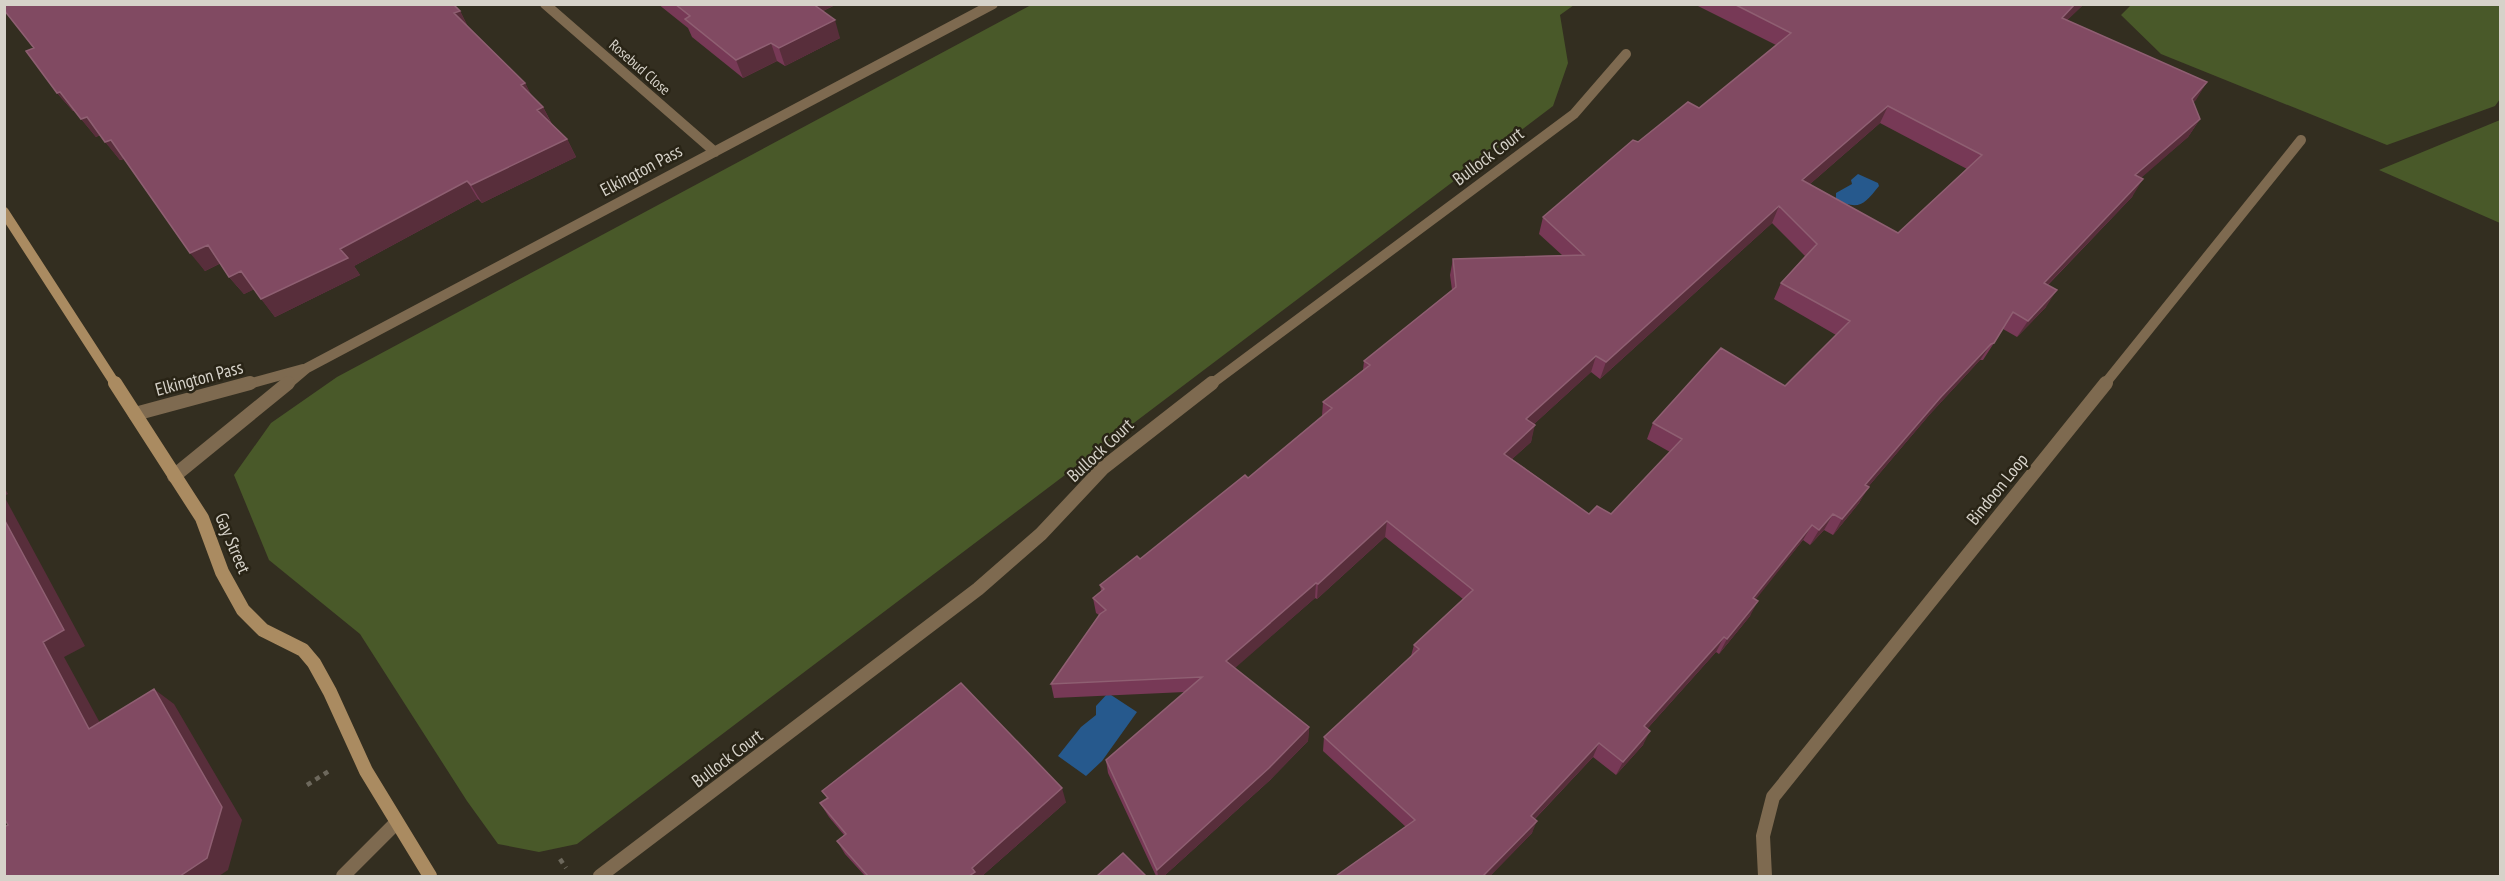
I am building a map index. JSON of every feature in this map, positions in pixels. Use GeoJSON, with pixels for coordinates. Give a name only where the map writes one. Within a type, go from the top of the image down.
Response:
{"type":"FeatureCollection","features":[{"type":"Feature","properties":{"kind":"street","name":"Rosebud Close"},"geometry":{"type":"LineString","coordinates":[[545,4],[715,152]]}},
{"type":"Feature","properties":{"kind":"street","name":"Elkington Pass"},"geometry":{"type":"LineString","coordinates":[[174,476],[307,368],[993,4]]}},
{"type":"Feature","properties":{"kind":"street","name":"Bullock Court"},"geometry":{"type":"LineString","coordinates":[[600,876],[978,589],[1041,534],[1103,468],[1154,426],[1574,114],[1626,54]]}},
{"type":"Feature","properties":{"kind":"street","name":"Bindoon Loop"},"geometry":{"type":"LineString","coordinates":[[1765,876],[1762,860],[1765,821],[1773,797],[2301,140]]}},
{"type":"Feature","properties":{"kind":"street","name":"Gay Street"},"geometry":{"type":"LineString","coordinates":[[4,212],[202,518],[225,576],[252,621],[304,651],[320,672],[339,707],[357,754],[396,823],[430,876]]}},
{"type":"Feature","properties":{"kind":"street","name":"Elkington Pass"},"geometry":{"type":"LineString","coordinates":[[135,414],[307,368]]}},
{"type":"Feature","properties":{"kind":"street"},"geometry":{"type":"LineString","coordinates":[[343,876],[396,823]]}},
{"type":"Feature","properties":{"kind":"green space"},"geometry":{"type":"Polygon","coordinates":[[[1033,4],[1574,5],[1560,15],[1568,63],[1553,106],[577,844],[539,852],[498,844],[467,801],[360,634],[269,560],[234,475],[271,423],[337,377],[1033,4]]]}},
{"type":"Feature","properties":{"kind":"green space"},"geometry":{"type":"Polygon","coordinates":[[[2132,4],[2500,5],[2500,99],[2495,106],[2387,145],[2161,54],[2121,15],[2132,4]]]}},
{"type":"Feature","properties":{"kind":"green space"},"geometry":{"type":"Polygon","coordinates":[[[2500,120],[2500,223],[2379,170],[2500,120]]]}},
{"type":"Feature","properties":{"kind":"water"},"geometry":{"type":"Polygon","coordinates":[[[1858,174],[1878,183],[1879,186],[1865,202],[1860,204],[1850,205],[1836,199],[1836,193],[1852,184],[1851,180],[1858,174]]]}},
{"type":"Feature","properties":{"kind":"water"},"geometry":{"type":"Polygon","coordinates":[[[1108,693],[1137,712],[1102,761],[1086,776],[1058,756],[1081,727],[1096,715],[1096,706],[1108,693]]]}},
{"type":"Feature","properties":{"kind":"building"},"geometry":{"type":"Polygon","coordinates":[[[4,4],[453,4],[460,11],[454,13],[525,83],[521,85],[543,107],[537,110],[567,139],[471,185],[467,181],[340,249],[348,258],[261,299],[241,271],[229,277],[208,245],[190,253],[111,140],[105,142],[87,117],[81,119],[60,92],[57,93],[26,51],[34,48],[4,10],[4,4]]]}},
{"type":"Feature","properties":{"kind":"building"},"geometry":{"type":"Polygon","coordinates":[[[675,4],[813,4],[835,20],[779,48],[771,43],[736,60],[685,19],[690,16],[675,4]]]}},
{"type":"Feature","properties":{"kind":"building"},"geometry":{"type":"Polygon","coordinates":[[[1734,4],[2075,4],[2062,18],[2207,82],[2192,99],[2200,119],[2135,175],[2143,179],[2044,283],[2057,290],[2028,321],[2013,312],[1994,343],[1940,398],[1865,485],[1869,487],[1842,519],[1833,514],[1819,530],[1812,525],[1753,598],[1758,601],[1727,639],[1724,637],[1644,726],[1650,731],[1623,762],[1599,743],[1531,816],[1537,821],[1483,876],[1336,876],[1415,820],[1324,737],[1419,649],[1414,645],[1473,590],[1387,521],[1318,584],[1316,583],[1226,661],[1309,727],[1269,768],[1157,870],[1106,760],[1202,677],[1051,684],[1100,614],[1106,610],[1093,598],[1104,589],[1100,585],[1137,556],[1140,559],[1245,475],[1248,478],[1332,408],[1323,402],[1370,365],[1364,361],[1456,287],[1453,259],[1584,255],[1543,217],[1633,140],[1638,142],[1688,102],[1699,108],[1791,33],[1734,4]],[[1888,106],[1802,180],[1898,233],[1982,155],[1888,106]],[[1779,206],[1606,362],[1596,356],[1526,419],[1535,425],[1504,454],[1589,514],[1597,506],[1611,514],[1682,439],[1653,423],[1721,348],[1785,386],[1850,321],[1781,283],[1817,244],[1779,206]]]}},
{"type":"Feature","properties":{"kind":"building"},"geometry":{"type":"Polygon","coordinates":[[[4,519],[64,630],[43,642],[89,729],[154,689],[222,807],[207,858],[180,876],[4,876],[4,827],[8,825],[4,818],[4,519]]]}},
{"type":"Feature","properties":{"kind":"building"},"geometry":{"type":"Polygon","coordinates":[[[961,683],[1062,788],[972,868],[975,872],[969,876],[868,876],[837,841],[846,834],[820,803],[828,798],[822,791],[961,683]]]}},
{"type":"Feature","properties":{"kind":"building"},"geometry":{"type":"Polygon","coordinates":[[[1123,853],[1146,876],[1097,876],[1123,853]]]}}]}
